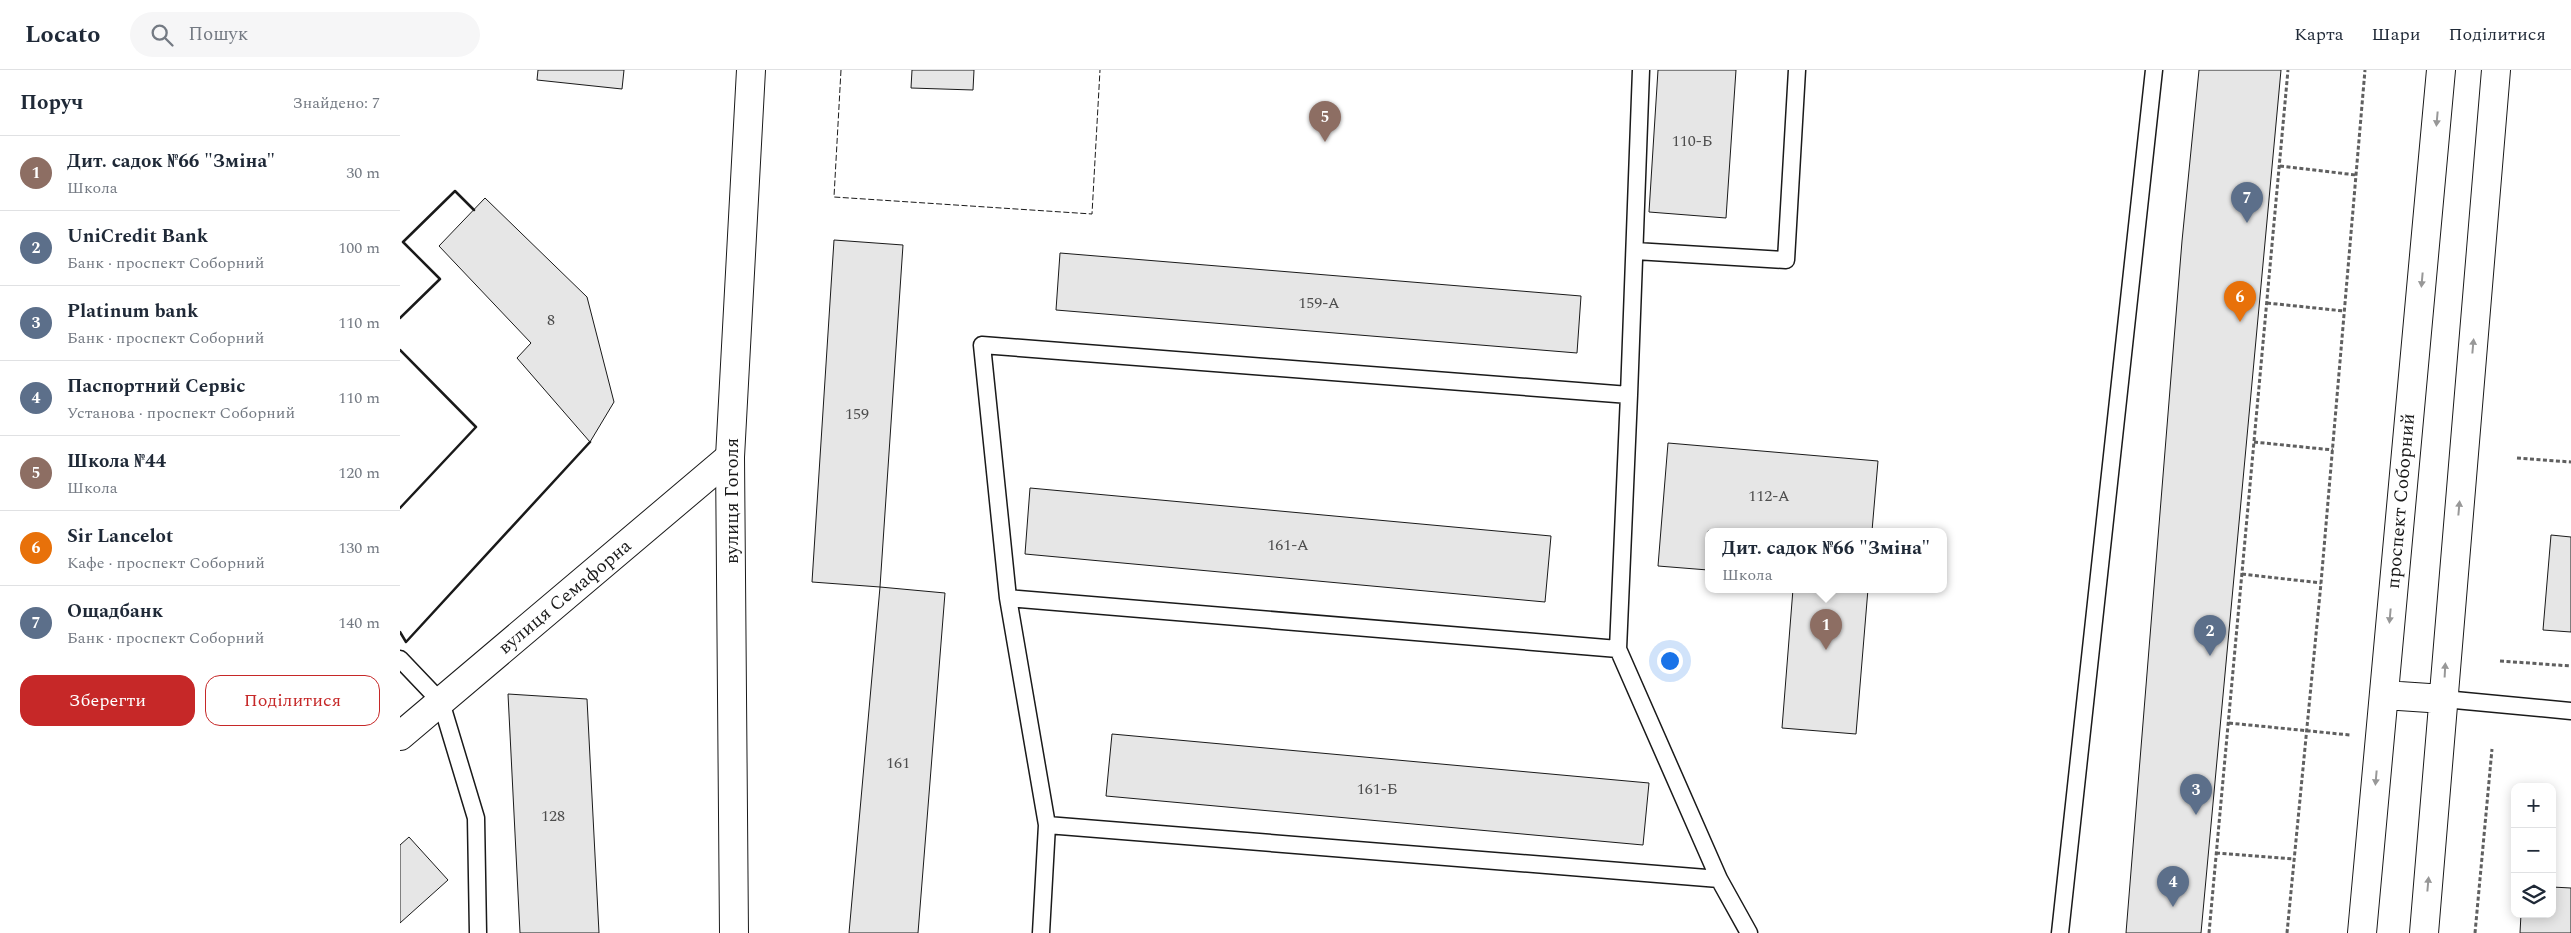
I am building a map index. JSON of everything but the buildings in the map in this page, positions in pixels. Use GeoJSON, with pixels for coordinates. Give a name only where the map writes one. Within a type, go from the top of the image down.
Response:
{"type":"FeatureCollection","features":[{"type":"Feature","properties":{"kind":"main road","name":"вулиця Гоголя"},"geometry":{"type":"LineString","coordinates":[[734,933],[730,457],[750,70]]}},
{"type":"Feature","properties":{"kind":"main road","name":"проспект Соборний"},"geometry":{"type":"LineString","coordinates":[[2362,933],[2442,70]]}},
{"type":"Feature","properties":{"kind":"main road"},"geometry":{"type":"LineString","coordinates":[[2424,933],[2496,70]]}},
{"type":"Feature","properties":{"kind":"main road","name":"вулиця Семафорна"},"geometry":{"type":"LineString","coordinates":[[400,736],[730,457]]}},
{"type":"Feature","properties":{"kind":"main road"},"geometry":{"type":"LineString","coordinates":[[2384,695],[2444,700]]}},
{"type":"Feature","properties":{"kind":"lane"},"geometry":{"type":"LineString","coordinates":[[1641,70],[1618,649],[1719,879],[1750,933]]}},
{"type":"Feature","properties":{"kind":"lane"},"geometry":{"type":"LineString","coordinates":[[1635,251],[1786,260],[1797,70]]}},
{"type":"Feature","properties":{"kind":"lane"},"geometry":{"type":"LineString","coordinates":[[2060,933],[2154,70]]}},
{"type":"Feature","properties":{"kind":"lane"},"geometry":{"type":"LineString","coordinates":[[1041,933],[1047,825],[1008,598],[982,345],[1629,395]]}},
{"type":"Feature","properties":{"kind":"lane"},"geometry":{"type":"LineString","coordinates":[[1008,598],[1618,649]]}},
{"type":"Feature","properties":{"kind":"lane"},"geometry":{"type":"LineString","coordinates":[[400,659],[441,702],[476,818],[478,933]]}},
{"type":"Feature","properties":{"kind":"lane"},"geometry":{"type":"LineString","coordinates":[[2444,700],[2571,711]]}},
{"type":"Feature","properties":{"kind":"lane"},"geometry":{"type":"LineString","coordinates":[[1047,825],[1719,879]]}},
{"type":"Feature","properties":{"kind":"path"},"geometry":{"type":"LineString","coordinates":[[2209,933],[2288,70]]}},
{"type":"Feature","properties":{"kind":"path"},"geometry":{"type":"LineString","coordinates":[[2287,933],[2321,583],[2365,70]]}},
{"type":"Feature","properties":{"kind":"path"},"geometry":{"type":"LineString","coordinates":[[2280,166],[2356,175]]}},
{"type":"Feature","properties":{"kind":"path"},"geometry":{"type":"LineString","coordinates":[[2267,303],[2344,311]]}},
{"type":"Feature","properties":{"kind":"path"},"geometry":{"type":"LineString","coordinates":[[2254,442],[2332,450]]}},
{"type":"Feature","properties":{"kind":"path"},"geometry":{"type":"LineString","coordinates":[[2516,458],[2571,462]]}},
{"type":"Feature","properties":{"kind":"path"},"geometry":{"type":"LineString","coordinates":[[2242,574],[2321,583]]}},
{"type":"Feature","properties":{"kind":"path"},"geometry":{"type":"LineString","coordinates":[[2500,660],[2571,666]]}},
{"type":"Feature","properties":{"kind":"path"},"geometry":{"type":"LineString","coordinates":[[2228,722],[2380,738]]}},
{"type":"Feature","properties":{"kind":"path"},"geometry":{"type":"LineString","coordinates":[[2475,933],[2492,749]]}},
{"type":"Feature","properties":{"kind":"path"},"geometry":{"type":"LineString","coordinates":[[2216,853],[2294,859]]}},
{"type":"Feature","properties":{"kind":"fence"},"geometry":{"type":"LineString","coordinates":[[841,70],[834,197],[1092,214],[1100,70]]}},
{"type":"Feature","properties":{"kind":"wall"},"geometry":{"type":"LineString","coordinates":[[400,318],[440,279],[403,242],[455,191],[474,210]]}},
{"type":"Feature","properties":{"kind":"wall"},"geometry":{"type":"LineString","coordinates":[[400,350],[476,427],[400,508]]}},
{"type":"Feature","properties":{"kind":"wall"},"geometry":{"type":"LineString","coordinates":[[400,632],[406,642],[590,442]]}},
{"type":"Feature","properties":{"kind":"place","name":"Школа №44"},"geometry":{"type":"Point","coordinates":[1325,142]}},
{"type":"Feature","properties":{"kind":"place","name":"Ощадбанк"},"geometry":{"type":"Point","coordinates":[2247,223]}},
{"type":"Feature","properties":{"kind":"place","name":"Sir Lancelot"},"geometry":{"type":"Point","coordinates":[2240,322]}},
{"type":"Feature","properties":{"kind":"place","name":"Дит. садок №66 \"Зміна\""},"geometry":{"type":"Point","coordinates":[1826,650]}},
{"type":"Feature","properties":{"kind":"place","name":"UniCredit Bank"},"geometry":{"type":"Point","coordinates":[2210,656]}},
{"type":"Feature","properties":{"kind":"place","name":"Platinum bank"},"geometry":{"type":"Point","coordinates":[2196,815]}},
{"type":"Feature","properties":{"kind":"place","name":"Паспортний Сервіс"},"geometry":{"type":"Point","coordinates":[2173,907]}}]}
